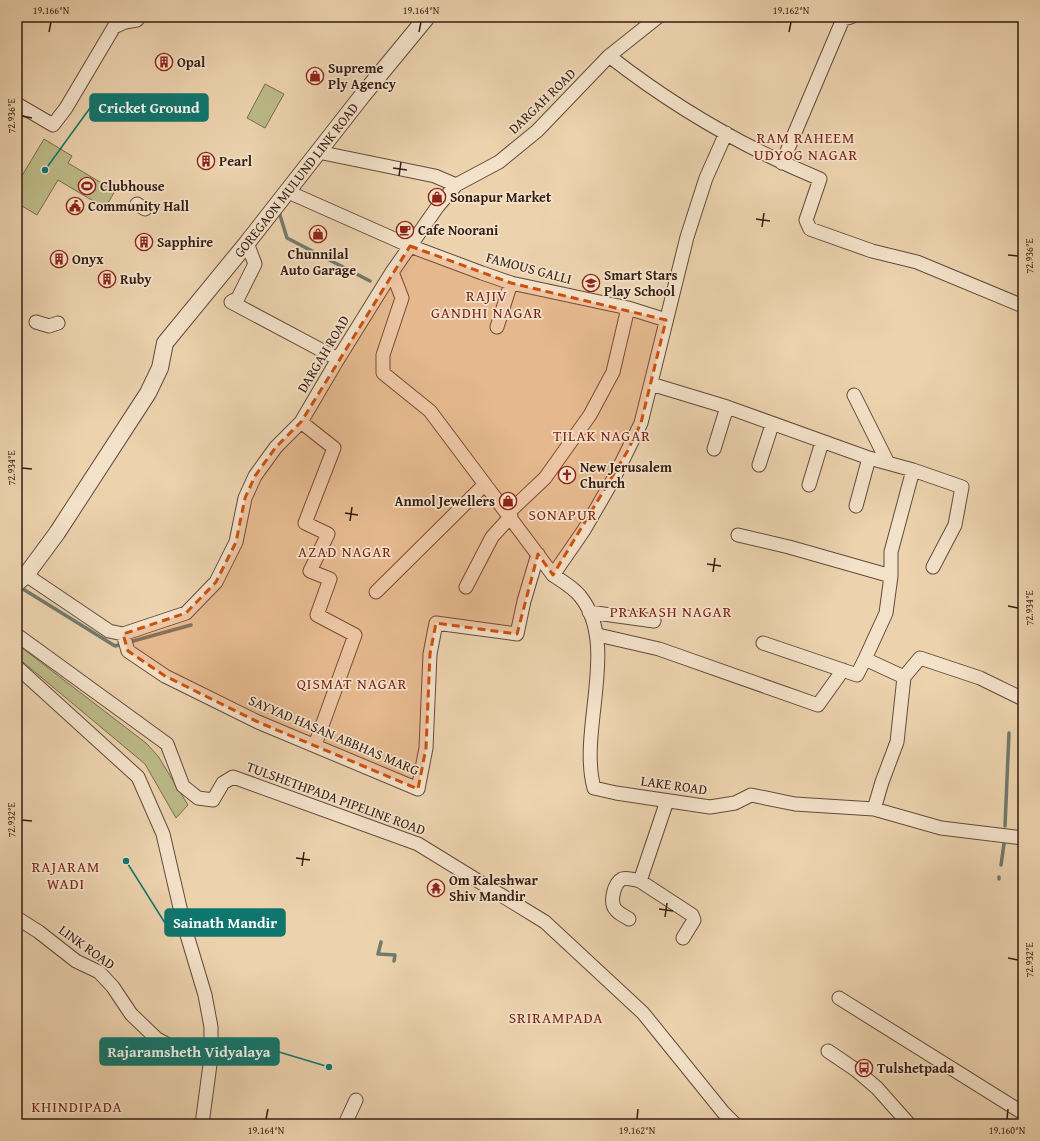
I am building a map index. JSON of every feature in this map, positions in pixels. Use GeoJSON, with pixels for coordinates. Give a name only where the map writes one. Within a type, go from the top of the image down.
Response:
{"type":"FeatureCollection","features":[{"type":"Feature","properties":{"kind":"street","name":"GOREGAON MULUND LINK ROAD"},"geometry":{"type":"LineString","coordinates":[[22,579],[57,533],[148,393],[160,368],[165,344],[247,243],[286,191],[427,17]]}},
{"type":"Feature","properties":{"kind":"street","name":"DARGAH ROAD"},"geometry":{"type":"LineString","coordinates":[[125,641],[186,613],[216,582],[236,542],[246,498],[255,476],[276,447],[301,422],[392,272],[438,206],[456,185],[499,162],[532,135],[609,56],[658,17]]}},
{"type":"Feature","properties":{"kind":"street"},"geometry":{"type":"LineString","coordinates":[[782,163],[843,19],[851,17]]}},
{"type":"Feature","properties":{"kind":"street"},"geometry":{"type":"LineString","coordinates":[[17,104],[53,125],[66,108],[114,28],[126,22],[138,19]]}},
{"type":"Feature","properties":{"kind":"street"},"geometry":{"type":"LineString","coordinates":[[609,56],[646,84],[726,133],[782,163],[820,179],[806,220],[810,229],[872,251],[917,262],[1023,306]]}},
{"type":"Feature","properties":{"kind":"street"},"geometry":{"type":"LineString","coordinates":[[553,575],[584,530],[624,459],[641,423],[687,237],[706,178],[726,133]]}},
{"type":"Feature","properties":{"kind":"street"},"geometry":{"type":"LineString","coordinates":[[318,152],[435,176],[456,185]]}},
{"type":"Feature","properties":{"kind":"street","name":"FAMOUS GALLI"},"geometry":{"type":"LineString","coordinates":[[286,191],[410,246],[511,283],[628,308],[666,320]]}},
{"type":"Feature","properties":{"kind":"street"},"geometry":{"type":"LineString","coordinates":[[247,243],[255,264],[238,298],[231,302],[338,359]]}},
{"type":"Feature","properties":{"kind":"street","name":"LAKE ROAD"},"geometry":{"type":"LineString","coordinates":[[392,272],[402,298],[383,355],[383,374],[430,411],[553,575],[580,595],[590,612],[598,635],[597,679],[589,760],[594,788],[601,791],[667,800],[710,808],[735,802],[751,795],[795,804],[874,809],[941,828],[1023,838]]}},
{"type":"Feature","properties":{"kind":"street"},"geometry":{"type":"LineString","coordinates":[[497,327],[511,283]]}},
{"type":"Feature","properties":{"kind":"street"},"geometry":{"type":"LineString","coordinates":[[466,587],[492,537],[509,515],[545,478],[590,415],[613,372],[628,308]]}},
{"type":"Feature","properties":{"kind":"street"},"geometry":{"type":"LineString","coordinates":[[36,322],[49,326],[58,323]]}},
{"type":"Feature","properties":{"kind":"street"},"geometry":{"type":"LineString","coordinates":[[651,384],[727,408],[869,458],[887,461],[962,487],[955,525],[933,567]]}},
{"type":"Feature","properties":{"kind":"street"},"geometry":{"type":"LineString","coordinates":[[854,395],[887,461]]}},
{"type":"Feature","properties":{"kind":"street"},"geometry":{"type":"LineString","coordinates":[[714,449],[727,408]]}},
{"type":"Feature","properties":{"kind":"street"},"geometry":{"type":"LineString","coordinates":[[301,422],[334,448],[306,523],[328,534],[310,571],[330,579],[317,615],[355,635],[315,744]]}},
{"type":"Feature","properties":{"kind":"street"},"geometry":{"type":"LineString","coordinates":[[759,465],[772,425]]}},
{"type":"Feature","properties":{"kind":"street"},"geometry":{"type":"LineString","coordinates":[[809,485],[822,442]]}},
{"type":"Feature","properties":{"kind":"street"},"geometry":{"type":"LineString","coordinates":[[856,506],[869,458]]}},
{"type":"Feature","properties":{"kind":"street"},"geometry":{"type":"LineString","coordinates":[[763,643],[857,675],[886,613],[891,576],[891,552],[913,470]]}},
{"type":"Feature","properties":{"kind":"street"},"geometry":{"type":"LineString","coordinates":[[376,592],[485,484]]}},
{"type":"Feature","properties":{"kind":"street"},"geometry":{"type":"LineString","coordinates":[[738,535],[789,547],[891,576]]}},
{"type":"Feature","properties":{"kind":"street","name":"SAYYAD HASAN ABBHAS MARG"},"geometry":{"type":"LineString","coordinates":[[125,641],[165,676],[258,722],[315,744],[418,789],[426,748],[430,654],[436,623],[517,634],[524,601],[538,554]]}},
{"type":"Feature","properties":{"kind":"street"},"geometry":{"type":"LineString","coordinates":[[22,579],[125,641]]}},
{"type":"Feature","properties":{"kind":"street"},"geometry":{"type":"LineString","coordinates":[[590,612],[654,621]]}},
{"type":"Feature","properties":{"kind":"street","name":"TULSHETHPADA PIPELINE ROAD"},"geometry":{"type":"LineString","coordinates":[[17,635],[167,744],[183,786],[198,798],[213,800],[223,783],[233,777],[418,844],[546,922],[643,1013],[723,1112],[735,1124]]}},
{"type":"Feature","properties":{"kind":"street"},"geometry":{"type":"LineString","coordinates":[[598,635],[659,650],[818,704],[843,670]]}},
{"type":"Feature","properties":{"kind":"street"},"geometry":{"type":"LineString","coordinates":[[874,809],[897,742],[904,677],[920,658],[980,678],[1023,699]]}},
{"type":"Feature","properties":{"kind":"street"},"geometry":{"type":"LineString","coordinates":[[865,659],[904,677]]}},
{"type":"Feature","properties":{"kind":"street"},"geometry":{"type":"LineString","coordinates":[[17,667],[138,777],[163,834],[184,924],[205,995],[211,1027],[211,1057],[202,1124]]}},
{"type":"Feature","properties":{"kind":"street"},"geometry":{"type":"LineString","coordinates":[[640,881],[667,800]]}},
{"type":"Feature","properties":{"kind":"street"},"geometry":{"type":"LineString","coordinates":[[629,919],[616,910],[613,905],[616,887],[620,880],[628,878],[640,881],[692,914],[694,920],[683,938]]}},
{"type":"Feature","properties":{"kind":"street","name":"LINK ROAD"},"geometry":{"type":"LineString","coordinates":[[17,918],[39,932],[76,961],[99,972],[114,987],[130,1014],[157,1039],[178,1050],[211,1057]]}},
{"type":"Feature","properties":{"kind":"street"},"geometry":{"type":"LineString","coordinates":[[839,998],[1023,1113]]}},
{"type":"Feature","properties":{"kind":"street"},"geometry":{"type":"LineString","coordinates":[[828,1051],[856,1070],[877,1088],[909,1124]]}},
{"type":"Feature","properties":{"kind":"street"},"geometry":{"type":"LineString","coordinates":[[345,1124],[356,1100]]}},
{"type":"Feature","properties":{"kind":"highlighted area"},"geometry":{"type":"Polygon","coordinates":[[[410,246],[511,283],[666,320],[641,423],[627,452],[553,575],[538,554],[517,634],[436,623],[430,654],[426,748],[418,789],[258,722],[165,676],[128,651],[123,634],[186,613],[216,582],[236,542],[245,498],[255,476],[276,447],[301,422],[410,246]]]}},
{"type":"Feature","properties":{"kind":"shaded area"},"geometry":{"type":"Polygon","coordinates":[[[265,84],[284,94],[265,128],[247,118],[265,84]]]}},
{"type":"Feature","properties":{"kind":"shaded area"},"geometry":{"type":"Polygon","coordinates":[[[44,139],[72,156],[68,163],[115,191],[105,208],[58,180],[37,215],[17,203],[17,184],[44,139]]]}},
{"type":"Feature","properties":{"kind":"shaded area"},"geometry":{"type":"Polygon","coordinates":[[[17,644],[146,743],[158,756],[188,805],[176,818],[145,764],[17,657],[17,644]]]}},
{"type":"Feature","properties":{"kind":"waterway"},"geometry":{"type":"LineString","coordinates":[[279,212],[287,238],[370,281]]}},
{"type":"Feature","properties":{"kind":"waterway"},"geometry":{"type":"LineString","coordinates":[[23,589],[115,646],[191,625]]}},
{"type":"Feature","properties":{"kind":"waterway"},"geometry":{"type":"LineString","coordinates":[[1005,826],[1009,733]]}},
{"type":"Feature","properties":{"kind":"waterway"},"geometry":{"type":"LineString","coordinates":[[1001,865],[1004,844]]}},
{"type":"Feature","properties":{"kind":"waterway"},"geometry":{"type":"LineString","coordinates":[[381,942],[378,954],[395,955],[394,961]]}},
{"type":"Feature","properties":{"kind":"place","name":"Opal"},"geometry":{"type":"Point","coordinates":[164,62]}},
{"type":"Feature","properties":{"kind":"place","name":"Supreme Ply Agency"},"geometry":{"type":"Point","coordinates":[315,76]}},
{"type":"Feature","properties":{"kind":"place","name":"Pearl"},"geometry":{"type":"Point","coordinates":[206,161]}},
{"type":"Feature","properties":{"kind":"place","name":"Cricket Ground"},"geometry":{"type":"Point","coordinates":[45,170]}},
{"type":"Feature","properties":{"kind":"place","name":"Clubhouse"},"geometry":{"type":"Point","coordinates":[87,186]}},
{"type":"Feature","properties":{"kind":"place","name":"Sonapur Market"},"geometry":{"type":"Point","coordinates":[437,197]}},
{"type":"Feature","properties":{"kind":"place","name":"Community Hall"},"geometry":{"type":"Point","coordinates":[75,206]}},
{"type":"Feature","properties":{"kind":"place","name":"Cafe Noorani"},"geometry":{"type":"Point","coordinates":[405,230]}},
{"type":"Feature","properties":{"kind":"place","name":"Chunnilal Auto Garage"},"geometry":{"type":"Point","coordinates":[318,234]}},
{"type":"Feature","properties":{"kind":"place","name":"Sapphire"},"geometry":{"type":"Point","coordinates":[144,242]}},
{"type":"Feature","properties":{"kind":"place","name":"Onyx"},"geometry":{"type":"Point","coordinates":[59,259]}},
{"type":"Feature","properties":{"kind":"place","name":"Ruby"},"geometry":{"type":"Point","coordinates":[107,279]}},
{"type":"Feature","properties":{"kind":"place","name":"Smart Stars Play School"},"geometry":{"type":"Point","coordinates":[591,283]}},
{"type":"Feature","properties":{"kind":"place","name":"New Jerusalem Church"},"geometry":{"type":"Point","coordinates":[567,475]}},
{"type":"Feature","properties":{"kind":"place","name":"Anmol Jewellers"},"geometry":{"type":"Point","coordinates":[508,501]}},
{"type":"Feature","properties":{"kind":"place","name":"Sainath Mandir"},"geometry":{"type":"Point","coordinates":[126,861]}},
{"type":"Feature","properties":{"kind":"place","name":"Om Kaleshwar Shiv Mandir"},"geometry":{"type":"Point","coordinates":[436,888]}},
{"type":"Feature","properties":{"kind":"place","name":"Rajaramsheth Vidyalaya"},"geometry":{"type":"Point","coordinates":[329,1067]}},
{"type":"Feature","properties":{"kind":"place","name":"Tulshetpada"},"geometry":{"type":"Point","coordinates":[864,1068]}},
{"type":"Feature","properties":{"kind":"district","name":"RAM RAHEEM UDYOG NAGAR"},"geometry":{"type":"Point","coordinates":[806,146]}},
{"type":"Feature","properties":{"kind":"district","name":"RAJIV GANDHI NAGAR"},"geometry":{"type":"Point","coordinates":[487,304]}},
{"type":"Feature","properties":{"kind":"district","name":"TILAK NAGAR"},"geometry":{"type":"Point","coordinates":[602,435]}},
{"type":"Feature","properties":{"kind":"district","name":"SONAPUR"},"geometry":{"type":"Point","coordinates":[563,514]}},
{"type":"Feature","properties":{"kind":"district","name":"AZAD NAGAR"},"geometry":{"type":"Point","coordinates":[345,551]}},
{"type":"Feature","properties":{"kind":"district","name":"PRAKASH NAGAR"},"geometry":{"type":"Point","coordinates":[671,611]}},
{"type":"Feature","properties":{"kind":"district","name":"QISMAT NAGAR"},"geometry":{"type":"Point","coordinates":[352,683]}},
{"type":"Feature","properties":{"kind":"district","name":"RAJARAM WADI"},"geometry":{"type":"Point","coordinates":[66,874]}},
{"type":"Feature","properties":{"kind":"district","name":"SRIRAMPADA"},"geometry":{"type":"Point","coordinates":[556,1017]}},
{"type":"Feature","properties":{"kind":"district","name":"KHINDIPADA"},"geometry":{"type":"Point","coordinates":[77,1106]}}]}
